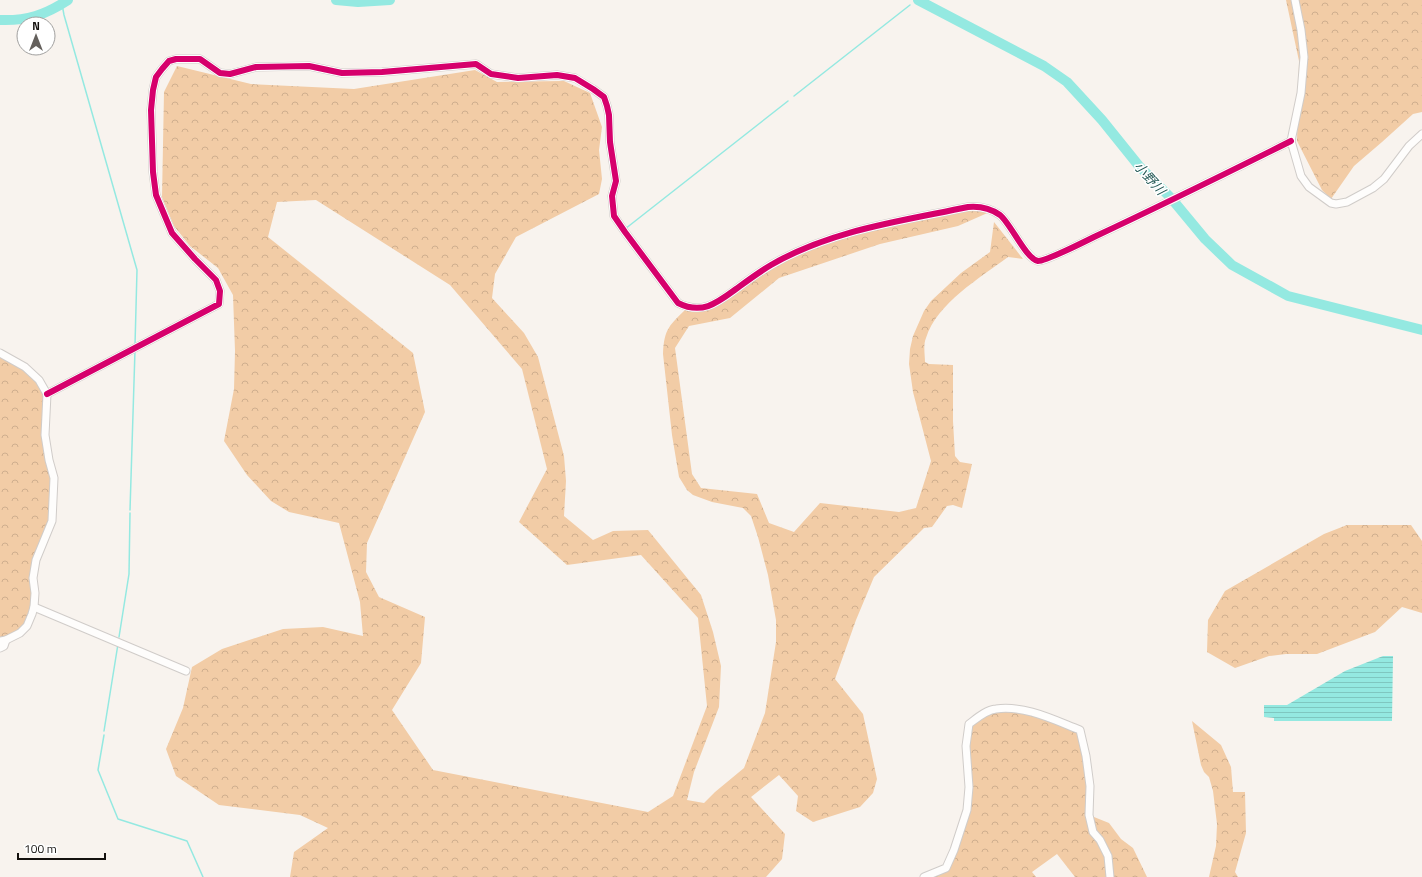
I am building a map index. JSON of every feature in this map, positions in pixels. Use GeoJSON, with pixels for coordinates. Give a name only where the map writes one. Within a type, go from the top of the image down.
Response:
{"type":"FeatureCollection","features":[{"type":"Feature","properties":{"kind":"street"},"geometry":{"type":"LineString","coordinates":[[1295,0],[1301,30],[1304,58],[1301,94],[1291,141],[1301,176],[1309,187],[1328,201],[1336,204],[1347,202],[1373,188],[1384,179],[1409,146],[1422,134]]}},
{"type":"Feature","properties":{"kind":"street"},"geometry":{"type":"LineString","coordinates":[[47,394],[219,304],[220,291],[216,280],[172,233],[156,195],[152,165],[153,90],[156,77],[169,61],[176,59],[200,59],[220,73],[230,74],[256,67],[309,66],[342,73],[382,72],[476,64],[491,74],[518,78],[557,76],[575,78],[604,97],[607,106],[609,115],[610,142],[616,181],[612,196],[614,216],[678,303],[687,308],[707,307],[718,302],[770,265],[799,250],[864,228],[968,207],[982,207],[1000,215],[1030,257],[1040,261],[1064,252],[1173,200],[1291,141]]}},
{"type":"Feature","properties":{"kind":"street"},"geometry":{"type":"LineString","coordinates":[[0,353],[25,367],[40,380],[47,394],[45,435],[49,460],[54,478],[52,521],[36,560],[33,578],[35,593],[34,607],[27,626],[20,633],[3,641],[4,646],[0,648]]}},
{"type":"Feature","properties":{"kind":"street"},"geometry":{"type":"LineString","coordinates":[[34,607],[186,671]]}},
{"type":"Feature","properties":{"kind":"street"},"geometry":{"type":"LineString","coordinates":[[924,877],[946,868],[954,850],[967,810],[969,787],[966,746],[969,724],[982,715],[996,709],[1021,710],[1042,715],[1080,730],[1086,756],[1090,786],[1089,815],[1092,832],[1100,840],[1108,856],[1110,877]]}},
{"type":"Feature","properties":{"kind":"green space"},"geometry":{"type":"Polygon","coordinates":[[[1286,0],[1422,0],[1422,112],[1413,114],[1354,166],[1331,199],[1322,190],[1297,141],[1299,61],[1286,0]]]}},
{"type":"Feature","properties":{"kind":"green space"},"geometry":{"type":"Polygon","coordinates":[[[177,66],[251,84],[354,89],[475,70],[497,82],[564,81],[590,93],[602,127],[599,150],[602,179],[599,194],[516,237],[495,274],[492,298],[524,333],[538,357],[564,456],[566,481],[564,516],[593,540],[613,531],[648,530],[701,595],[713,632],[721,666],[719,707],[694,772],[687,800],[704,803],[744,768],[765,713],[776,642],[776,620],[768,575],[751,516],[743,508],[712,502],[693,495],[687,490],[679,477],[672,435],[663,354],[665,338],[669,328],[687,308],[707,307],[771,265],[835,237],[968,207],[992,211],[958,226],[880,244],[779,278],[730,318],[689,326],[675,348],[692,474],[701,488],[757,494],[769,523],[794,532],[820,503],[899,512],[916,508],[931,461],[913,392],[909,364],[913,336],[924,311],[931,301],[961,273],[990,252],[994,222],[1023,259],[1008,257],[961,292],[940,314],[932,325],[925,341],[925,362],[929,364],[953,365],[953,421],[955,456],[960,462],[972,464],[962,508],[953,505],[947,506],[932,527],[924,528],[874,577],[856,620],[835,679],[863,714],[877,779],[873,793],[860,807],[813,822],[796,811],[798,796],[779,775],[751,797],[785,834],[782,859],[766,877],[290,877],[294,852],[328,828],[300,815],[219,805],[176,776],[166,749],[183,708],[192,667],[222,649],[283,629],[323,627],[363,636],[360,602],[339,523],[289,512],[271,501],[247,475],[224,441],[234,389],[235,351],[233,295],[218,268],[190,246],[174,226],[162,197],[164,92],[177,66]],[[316,200],[277,202],[268,237],[413,353],[425,412],[367,543],[366,572],[379,597],[425,617],[421,663],[392,710],[433,770],[648,812],[673,796],[707,706],[698,618],[641,555],[567,565],[519,522],[547,469],[522,369],[450,285],[316,200]]]}},
{"type":"Feature","properties":{"kind":"green space"},"geometry":{"type":"Polygon","coordinates":[[[0,353],[25,367],[47,394],[45,435],[54,478],[52,521],[36,560],[34,607],[20,633],[0,638],[0,353]]]}},
{"type":"Feature","properties":{"kind":"green space"},"geometry":{"type":"Polygon","coordinates":[[[1347,525],[1411,525],[1422,541],[1422,613],[1402,607],[1375,632],[1317,654],[1286,654],[1269,656],[1235,668],[1207,652],[1208,620],[1225,591],[1324,534],[1347,525]]]}},
{"type":"Feature","properties":{"kind":"green space"},"geometry":{"type":"Polygon","coordinates":[[[995,709],[1021,710],[1080,730],[1086,756],[1089,815],[1109,823],[1121,839],[1133,848],[1147,877],[1075,877],[1057,854],[1032,872],[1036,877],[924,877],[946,868],[967,810],[969,724],[995,709]]]}},
{"type":"Feature","properties":{"kind":"green space"},"geometry":{"type":"Polygon","coordinates":[[[1192,721],[1221,745],[1231,767],[1233,792],[1245,792],[1246,833],[1235,872],[1238,877],[1209,877],[1216,846],[1217,824],[1213,791],[1209,777],[1204,772],[1201,765],[1192,721]]]}},
{"type":"Feature","properties":{"kind":"water"},"geometry":{"type":"Polygon","coordinates":[[[1383,656],[1393,656],[1392,721],[1274,721],[1274,718],[1264,717],[1264,705],[1287,705],[1345,671],[1383,656]]]}},
{"type":"Feature","properties":{"kind":"waterway"},"geometry":{"type":"LineString","coordinates":[[0,20],[36,16],[51,10],[68,0]]}},
{"type":"Feature","properties":{"kind":"waterway"},"geometry":{"type":"LineString","coordinates":[[336,0],[358,2],[390,0]]}},
{"type":"Feature","properties":{"kind":"waterway","name":"小野川"},"geometry":{"type":"LineString","coordinates":[[918,0],[1044,66],[1067,82],[1102,120],[1139,166],[1171,198],[1205,239],[1232,265],[1288,296],[1422,330]]}},
{"type":"Feature","properties":{"kind":"waterway"},"geometry":{"type":"LineString","coordinates":[[62,4],[137,270],[135,345]]}},
{"type":"Feature","properties":{"kind":"waterway"},"geometry":{"type":"LineString","coordinates":[[794,96],[910,5]]}},
{"type":"Feature","properties":{"kind":"waterway"},"geometry":{"type":"LineString","coordinates":[[625,229],[788,101]]}},
{"type":"Feature","properties":{"kind":"waterway"},"geometry":{"type":"LineString","coordinates":[[130,510],[135,350]]}},
{"type":"Feature","properties":{"kind":"waterway"},"geometry":{"type":"LineString","coordinates":[[119,637],[129,574],[130,513]]}},
{"type":"Feature","properties":{"kind":"waterway"},"geometry":{"type":"LineString","coordinates":[[104,731],[118,644]]}},
{"type":"Feature","properties":{"kind":"waterway"},"geometry":{"type":"LineString","coordinates":[[104,735],[98,770],[118,819],[187,841],[203,877]]}},
{"type":"Feature","properties":{"kind":"cycle path"},"geometry":{"type":"LineString","coordinates":[[47,394],[219,304],[220,291],[216,280],[172,233],[156,195],[153,172],[151,110],[153,90],[156,77],[169,61],[176,59],[200,59],[220,73],[230,74],[256,67],[309,66],[342,73],[382,72],[476,64],[491,74],[518,78],[557,75],[575,78],[604,97],[607,106],[609,115],[610,142],[616,181],[612,196],[614,216],[678,303],[695,308],[702,308],[716,303],[771,265],[818,243],[867,228],[968,207],[984,208],[1000,215],[1033,259],[1038,261],[1042,260],[1065,251],[1143,214],[1291,141]]}}]}
